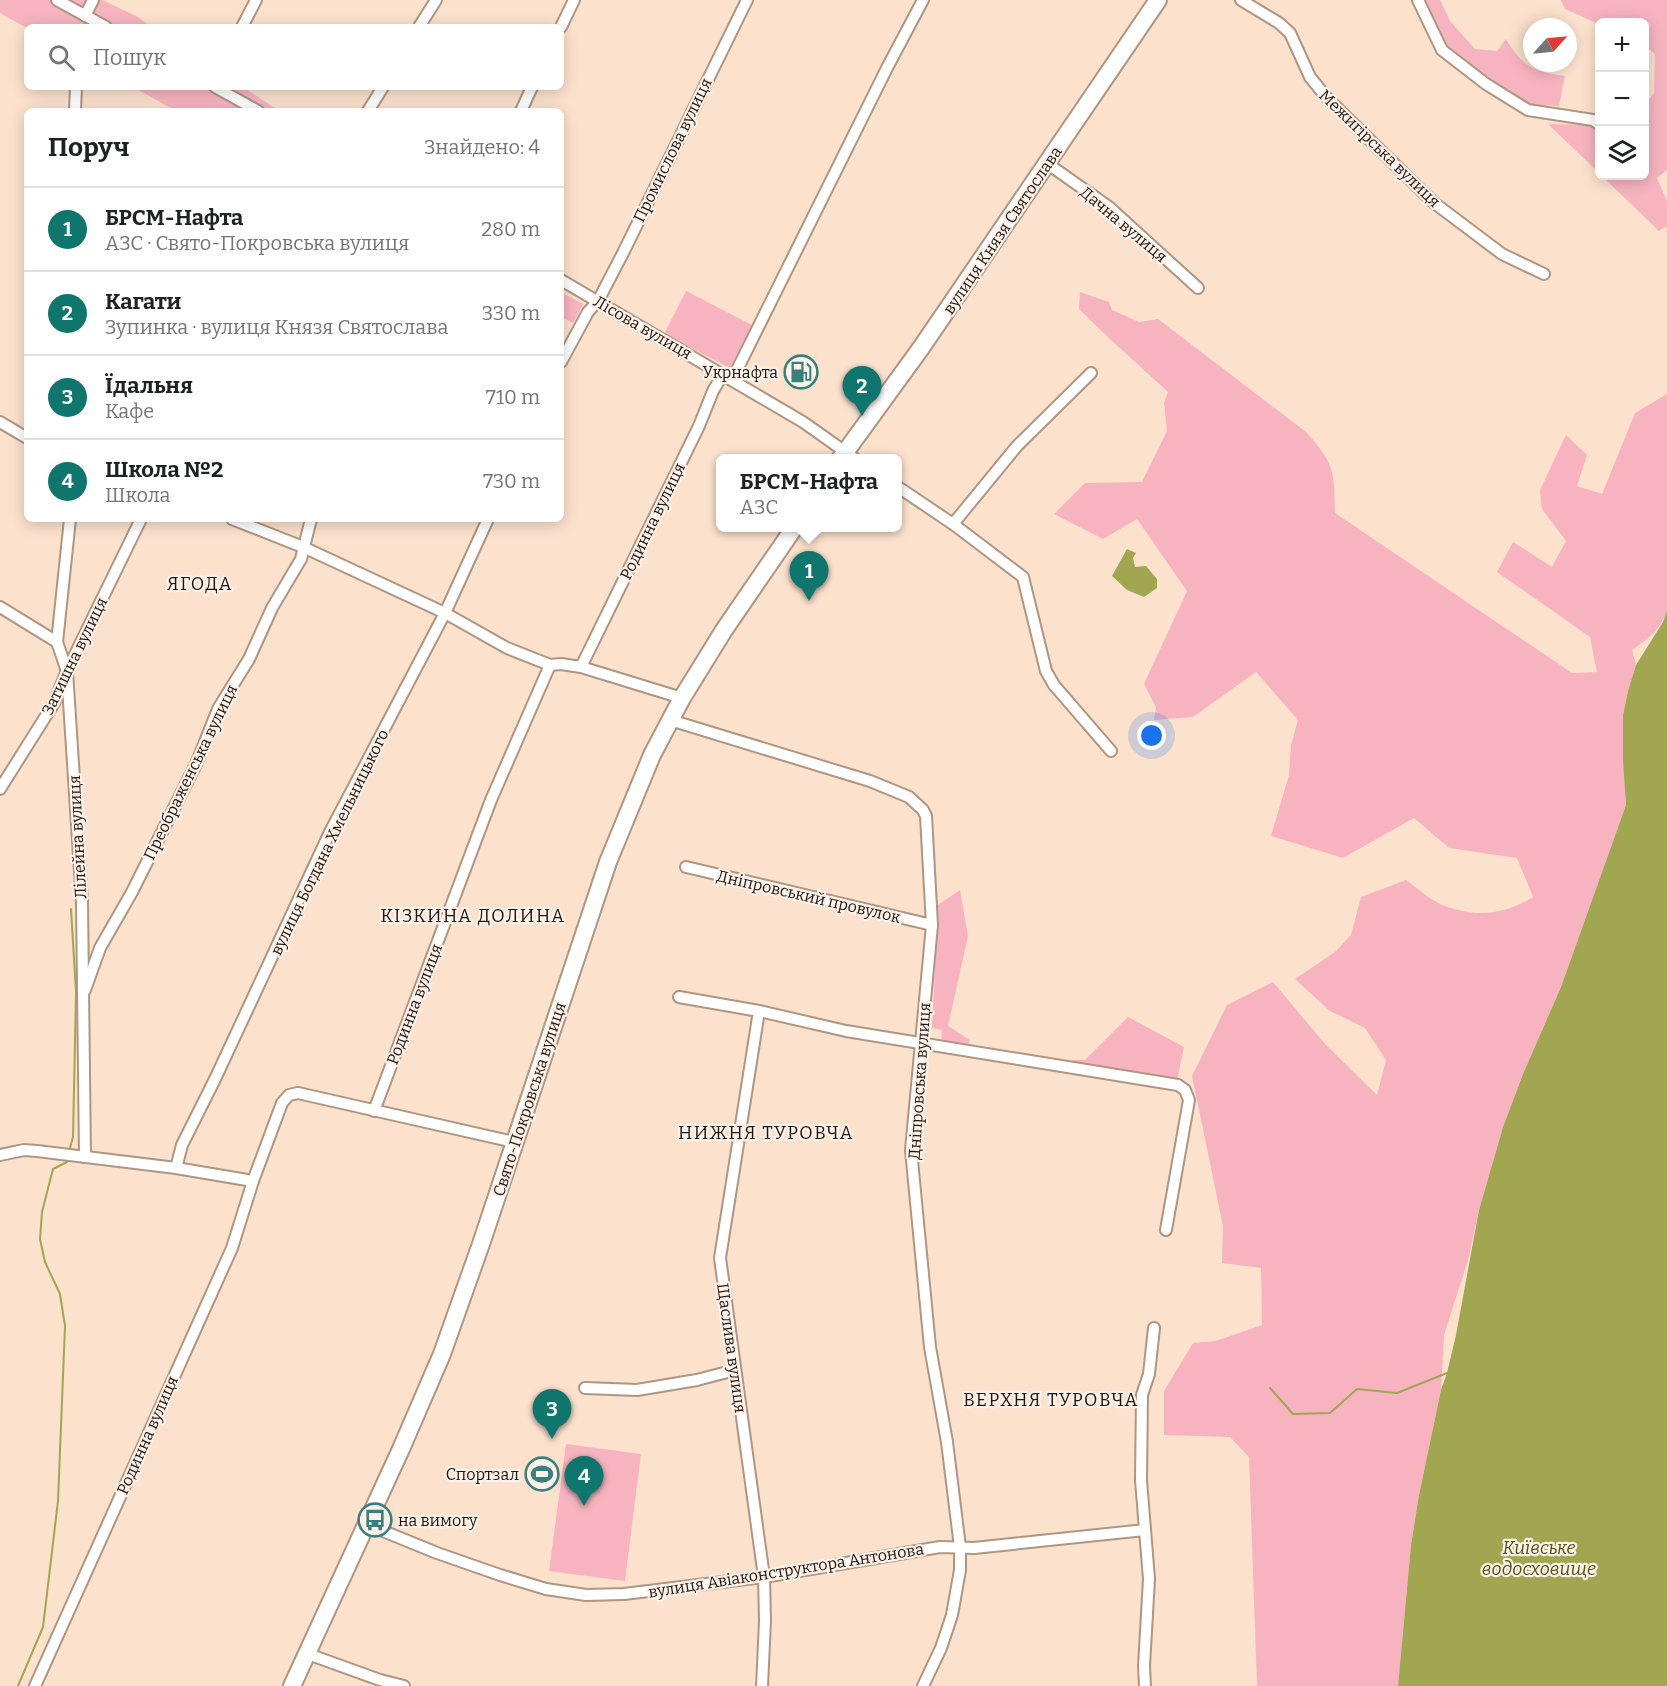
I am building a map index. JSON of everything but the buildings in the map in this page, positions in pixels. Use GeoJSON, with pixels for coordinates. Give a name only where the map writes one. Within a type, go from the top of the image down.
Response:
{"type":"FeatureCollection","features":[{"type":"Feature","properties":{"kind":"main road","name":"вулиця Князя Святослава"},"geometry":{"type":"LineString","coordinates":[[847,454],[1048,164],[1158,0]]}},
{"type":"Feature","properties":{"kind":"main road","name":"Свято-Покровська вулиця"},"geometry":{"type":"LineString","coordinates":[[292,1686],[442,1354],[481,1245],[608,862],[652,756],[682,698],[724,630],[792,532]]}},
{"type":"Feature","properties":{"kind":"street"},"geometry":{"type":"LineString","coordinates":[[57,0],[100,24]]}},
{"type":"Feature","properties":{"kind":"street"},"geometry":{"type":"LineString","coordinates":[[85,16],[93,0]]}},
{"type":"Feature","properties":{"kind":"street"},"geometry":{"type":"LineString","coordinates":[[244,24],[256,0]]}},
{"type":"Feature","properties":{"kind":"street"},"geometry":{"type":"LineString","coordinates":[[421,24],[436,0]]}},
{"type":"Feature","properties":{"kind":"street"},"geometry":{"type":"LineString","coordinates":[[562,24],[574,0]]}},
{"type":"Feature","properties":{"kind":"street","name":"Промислова вулиця"},"geometry":{"type":"LineString","coordinates":[[598,301],[747,0]]}},
{"type":"Feature","properties":{"kind":"street","name":"Родинна вулиця"},"geometry":{"type":"LineString","coordinates":[[581,667],[699,426],[713,391],[728,377],[923,0]]}},
{"type":"Feature","properties":{"kind":"street","name":"Межигірська вулиця"},"geometry":{"type":"LineString","coordinates":[[1241,0],[1279,23],[1290,33],[1310,77],[1327,98],[1433,202],[1502,254],[1544,274]]}},
{"type":"Feature","properties":{"kind":"street"},"geometry":{"type":"LineString","coordinates":[[1418,0],[1442,50],[1486,84],[1528,110],[1595,122]]}},
{"type":"Feature","properties":{"kind":"street"},"geometry":{"type":"LineString","coordinates":[[75,108],[76,90]]}},
{"type":"Feature","properties":{"kind":"street"},"geometry":{"type":"LineString","coordinates":[[220,90],[253,108]]}},
{"type":"Feature","properties":{"kind":"street"},"geometry":{"type":"LineString","coordinates":[[370,108],[381,90]]}},
{"type":"Feature","properties":{"kind":"street"},"geometry":{"type":"LineString","coordinates":[[522,108],[531,90]]}},
{"type":"Feature","properties":{"kind":"street","name":"Дачна вулиця"},"geometry":{"type":"LineString","coordinates":[[1048,164],[1109,207],[1198,288]]}},
{"type":"Feature","properties":{"kind":"street","name":"Лісова вулиця"},"geometry":{"type":"LineString","coordinates":[[564,282],[803,422],[841,454]]}},
{"type":"Feature","properties":{"kind":"street"},"geometry":{"type":"LineString","coordinates":[[564,356],[588,312],[598,301]]}},
{"type":"Feature","properties":{"kind":"street"},"geometry":{"type":"LineString","coordinates":[[953,524],[1017,446],[1091,373]]}},
{"type":"Feature","properties":{"kind":"street"},"geometry":{"type":"LineString","coordinates":[[0,422],[24,436]]}},
{"type":"Feature","properties":{"kind":"street"},"geometry":{"type":"LineString","coordinates":[[902,490],[953,524],[1023,577],[1046,671],[1054,685],[1112,751]]}},
{"type":"Feature","properties":{"kind":"street","name":"Лілейна вулиця"},"geometry":{"type":"LineString","coordinates":[[70,522],[57,642],[67,671],[82,902],[85,1157]]}},
{"type":"Feature","properties":{"kind":"street","name":"Затишна вулиця"},"geometry":{"type":"LineString","coordinates":[[0,787],[54,702],[140,522]]}},
{"type":"Feature","properties":{"kind":"street"},"geometry":{"type":"LineString","coordinates":[[240,522],[303,547],[445,613],[507,648],[550,665],[581,667],[682,698]]}},
{"type":"Feature","properties":{"kind":"street","name":"Преображенська вулиця"},"geometry":{"type":"LineString","coordinates":[[84,992],[100,948],[132,892],[197,762],[218,709],[249,659],[273,608],[302,559],[310,522]]}},
{"type":"Feature","properties":{"kind":"street","name":"вулиця Богдана Хмельницького"},"geometry":{"type":"LineString","coordinates":[[176,1168],[182,1145],[330,832],[445,613],[487,522]]}},
{"type":"Feature","properties":{"kind":"street"},"geometry":{"type":"LineString","coordinates":[[0,607],[57,642]]}},
{"type":"Feature","properties":{"kind":"street","name":"Родинна вулиця"},"geometry":{"type":"LineString","coordinates":[[35,1686],[232,1248],[253,1181],[282,1103],[289,1095],[298,1093],[374,1111],[491,800],[550,665]]}},
{"type":"Feature","properties":{"kind":"street","name":"Дніпровська вулиця"},"geometry":{"type":"LineString","coordinates":[[670,720],[870,781],[909,797],[923,810],[928,827],[932,925],[911,1150],[930,1347],[947,1442],[960,1547],[960,1570],[952,1615],[941,1648],[923,1686]]}},
{"type":"Feature","properties":{"kind":"street","name":"Дніпровський провулок"},"geometry":{"type":"LineString","coordinates":[[686,867],[932,925]]}},
{"type":"Feature","properties":{"kind":"street"},"geometry":{"type":"LineString","coordinates":[[679,996],[846,1031],[1178,1085],[1185,1090],[1189,1100],[1166,1230]]}},
{"type":"Feature","properties":{"kind":"street","name":"Щаслива вулиця"},"geometry":{"type":"LineString","coordinates":[[759,1011],[720,1258],[764,1577],[765,1621],[762,1686]]}},
{"type":"Feature","properties":{"kind":"street"},"geometry":{"type":"LineString","coordinates":[[374,1111],[514,1142]]}},
{"type":"Feature","properties":{"kind":"street"},"geometry":{"type":"LineString","coordinates":[[0,1155],[24,1150],[176,1168],[253,1181]]}},
{"type":"Feature","properties":{"kind":"street"},"geometry":{"type":"LineString","coordinates":[[1145,1686],[1149,1579],[1141,1480],[1142,1395],[1149,1374],[1154,1328]]}},
{"type":"Feature","properties":{"kind":"street"},"geometry":{"type":"LineString","coordinates":[[585,1388],[637,1390],[697,1380],[735,1370]]}},
{"type":"Feature","properties":{"kind":"street","name":"вулиця Авіаконструктора Антонова"},"geometry":{"type":"LineString","coordinates":[[366,1524],[437,1553],[500,1575],[546,1589],[586,1595],[624,1594],[764,1577],[940,1547],[974,1548],[1145,1530]]}},
{"type":"Feature","properties":{"kind":"street"},"geometry":{"type":"LineString","coordinates":[[308,1654],[380,1680],[404,1686]]}},
{"type":"Feature","properties":{"kind":"shaded area"},"geometry":{"type":"Polygon","coordinates":[[[0,0],[102,0],[148,24],[24,24],[24,26],[0,13],[0,0]]]}},
{"type":"Feature","properties":{"kind":"shaded area"},"geometry":{"type":"Polygon","coordinates":[[[1424,0],[1440,0],[1450,21],[1475,49],[1497,51],[1506,39],[1523,61],[1523,72],[1545,72],[1565,76],[1559,106],[1526,104],[1491,81],[1447,45],[1424,0]]]}},
{"type":"Feature","properties":{"kind":"shaded area"},"geometry":{"type":"Polygon","coordinates":[[[1561,0],[1667,0],[1667,170],[1657,178],[1667,201],[1667,226],[1659,231],[1606,180],[1649,180],[1649,99],[1654,93],[1655,54],[1649,49],[1649,18],[1595,18],[1595,22],[1565,9],[1561,0]]]}},
{"type":"Feature","properties":{"kind":"shaded area"},"geometry":{"type":"Polygon","coordinates":[[[138,90],[248,90],[274,108],[171,108],[138,90]]]}},
{"type":"Feature","properties":{"kind":"shaded area"},"geometry":{"type":"Polygon","coordinates":[[[1548,124],[1595,125],[1595,169],[1548,124]]]}},
{"type":"Feature","properties":{"kind":"shaded area"},"geometry":{"type":"Polygon","coordinates":[[[686,291],[752,325],[730,368],[664,334],[686,291]]]}},
{"type":"Feature","properties":{"kind":"shaded area"},"geometry":{"type":"Polygon","coordinates":[[[1080,292],[1109,302],[1112,310],[1139,322],[1158,319],[1306,432],[1323,452],[1331,469],[1335,513],[1572,673],[1597,672],[1590,637],[1497,572],[1513,542],[1552,567],[1566,541],[1542,509],[1540,490],[1566,435],[1587,455],[1577,486],[1602,494],[1635,413],[1667,394],[1667,611],[1653,634],[1632,650],[1636,665],[1623,715],[1626,805],[1561,987],[1523,1074],[1503,1127],[1479,1210],[1468,1260],[1444,1335],[1441,1390],[1411,1545],[1398,1686],[1257,1686],[1249,1457],[1230,1437],[1164,1435],[1164,1391],[1193,1343],[1216,1341],[1262,1325],[1261,1268],[1222,1263],[1223,1226],[1192,1076],[1227,1005],[1273,982],[1325,1044],[1377,1095],[1386,1060],[1365,1028],[1330,1011],[1295,979],[1335,952],[1351,935],[1361,897],[1406,880],[1440,904],[1476,913],[1510,908],[1533,897],[1517,858],[1449,848],[1414,818],[1343,858],[1271,836],[1289,775],[1291,745],[1298,720],[1256,672],[1193,717],[1154,720],[1156,707],[1144,684],[1187,591],[1137,519],[1103,539],[1054,514],[1085,483],[1142,482],[1167,431],[1164,403],[1168,392],[1079,309],[1080,292]]]}},
{"type":"Feature","properties":{"kind":"shaded area"},"geometry":{"type":"Polygon","coordinates":[[[564,294],[583,304],[573,323],[564,318],[564,294]]]}},
{"type":"Feature","properties":{"kind":"shaded area"},"geometry":{"type":"Polygon","coordinates":[[[960,890],[968,936],[948,1026],[970,1040],[967,1047],[941,1043],[942,1030],[932,1028],[938,905],[960,890]]]}},
{"type":"Feature","properties":{"kind":"shaded area"},"geometry":{"type":"Polygon","coordinates":[[[1128,1017],[1184,1047],[1177,1080],[1070,1063],[1072,1060],[1085,1060],[1128,1017]]]}},
{"type":"Feature","properties":{"kind":"shaded area"},"geometry":{"type":"Polygon","coordinates":[[[566,1444],[641,1454],[625,1581],[549,1571],[566,1444]]]}},
{"type":"Feature","properties":{"kind":"water"},"geometry":{"type":"Polygon","coordinates":[[[1127,549],[1136,553],[1133,558],[1135,567],[1146,566],[1157,579],[1157,588],[1144,597],[1127,590],[1112,576],[1127,549]]]}},
{"type":"Feature","properties":{"kind":"water","name":"Київське водосховище"},"geometry":{"type":"Polygon","coordinates":[[[1667,611],[1667,1686],[1398,1686],[1411,1545],[1419,1495],[1441,1390],[1456,1335],[1479,1210],[1503,1127],[1523,1074],[1561,987],[1626,805],[1623,715],[1628,691],[1636,665],[1663,622],[1667,611]]]}},
{"type":"Feature","properties":{"kind":"waterway"},"geometry":{"type":"LineString","coordinates":[[70,1148],[73,1137],[76,992],[71,909]]}},
{"type":"Feature","properties":{"kind":"waterway"},"geometry":{"type":"LineString","coordinates":[[18,1686],[43,1627],[58,1501],[65,1326],[60,1294],[45,1262],[40,1239],[42,1212],[53,1169],[67,1162]]}},
{"type":"Feature","properties":{"kind":"waterway"},"geometry":{"type":"LineString","coordinates":[[1270,1388],[1293,1414],[1330,1413],[1357,1389],[1397,1393],[1447,1373]]}},
{"type":"Feature","properties":{"kind":"place","name":"Укрнафта"},"geometry":{"type":"Point","coordinates":[801,372]}},
{"type":"Feature","properties":{"kind":"place","name":"Кагати"},"geometry":{"type":"Point","coordinates":[862,416]}},
{"type":"Feature","properties":{"kind":"place","name":"БРСМ-Нафта"},"geometry":{"type":"Point","coordinates":[809,601]}},
{"type":"Feature","properties":{"kind":"place","name":"Їдальня"},"geometry":{"type":"Point","coordinates":[552,1439]}},
{"type":"Feature","properties":{"kind":"place","name":"Спортзал"},"geometry":{"type":"Point","coordinates":[542,1474]}},
{"type":"Feature","properties":{"kind":"place","name":"Школа №2"},"geometry":{"type":"Point","coordinates":[584,1506]}},
{"type":"Feature","properties":{"kind":"place","name":"на вимогу"},"geometry":{"type":"Point","coordinates":[375,1520]}},
{"type":"Feature","properties":{"kind":"district","name":"ЯГОДА"},"geometry":{"type":"Point","coordinates":[200,584]}},
{"type":"Feature","properties":{"kind":"district","name":"КІЗКИНА ДОЛИНА"},"geometry":{"type":"Point","coordinates":[473,916]}},
{"type":"Feature","properties":{"kind":"district","name":"НИЖНЯ ТУРОВЧА"},"geometry":{"type":"Point","coordinates":[766,1133]}},
{"type":"Feature","properties":{"kind":"district","name":"ВЕРХНЯ ТУРОВЧА"},"geometry":{"type":"Point","coordinates":[1051,1400]}}]}
